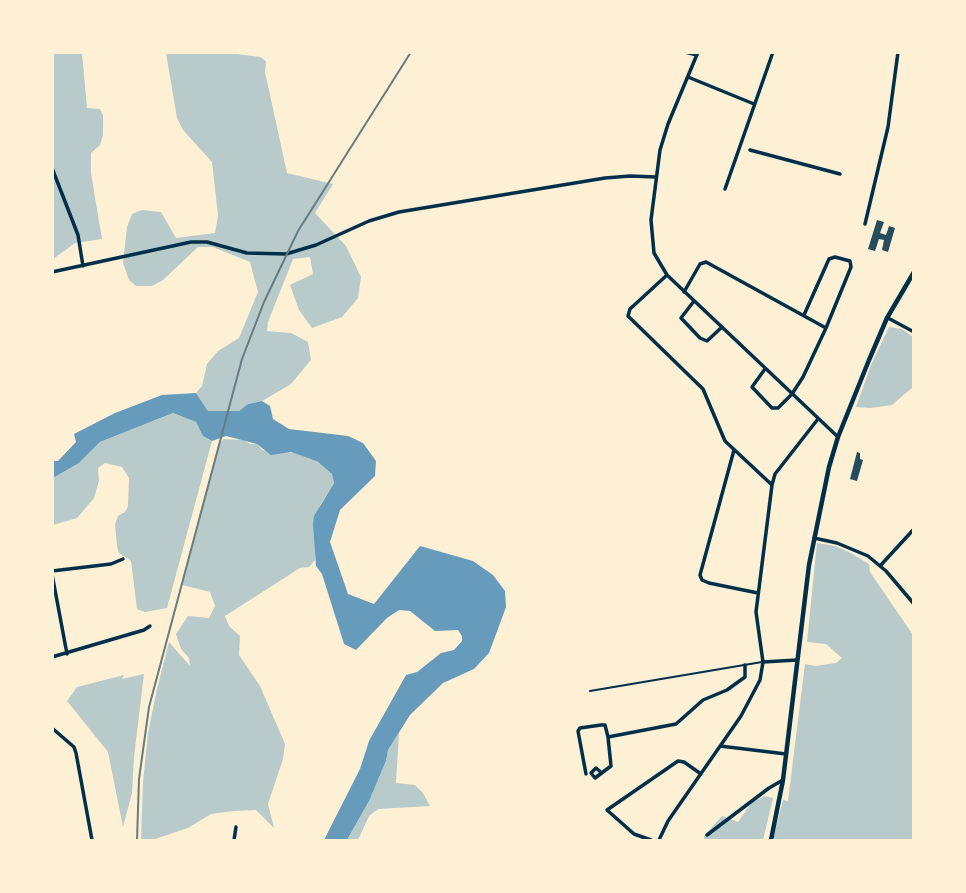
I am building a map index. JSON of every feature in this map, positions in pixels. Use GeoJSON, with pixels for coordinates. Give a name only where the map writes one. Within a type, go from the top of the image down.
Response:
{"type":"FeatureCollection","features":[{"type":"Feature","properties":{"kind":"street"},"geometry":{"type":"LineString","coordinates":[[685,52],[697,54],[668,124],[656,177],[651,243],[658,262],[684,292],[838,437]]}},
{"type":"Feature","properties":{"kind":"street"},"geometry":{"type":"LineString","coordinates":[[725,189],[773,52]]}},
{"type":"Feature","properties":{"kind":"street"},"geometry":{"type":"LineString","coordinates":[[866,224],[890,120],[898,52]]}},
{"type":"Feature","properties":{"kind":"street"},"geometry":{"type":"LineString","coordinates":[[688,76],[754,104]]}},
{"type":"Feature","properties":{"kind":"street"},"geometry":{"type":"LineString","coordinates":[[750,150],[840,174]]}},
{"type":"Feature","properties":{"kind":"street"},"geometry":{"type":"LineString","coordinates":[[52,169],[78,236],[82,266]]}},
{"type":"Feature","properties":{"kind":"street"},"geometry":{"type":"LineString","coordinates":[[52,272],[191,242],[208,242],[247,253],[286,254],[399,212],[605,178],[656,177]]}},
{"type":"Feature","properties":{"kind":"street"},"geometry":{"type":"LineString","coordinates":[[765,369],[752,387],[772,408],[779,408],[792,394],[826,328],[850,262],[837,257],[829,259],[804,315]]}},
{"type":"Feature","properties":{"kind":"street"},"geometry":{"type":"LineString","coordinates":[[684,292],[700,264],[706,262],[826,328]]}},
{"type":"Feature","properties":{"kind":"street"},"geometry":{"type":"LineString","coordinates":[[771,841],[783,780],[814,538],[829,467],[838,437],[887,318],[914,272]]}},
{"type":"Feature","properties":{"kind":"street"},"geometry":{"type":"LineString","coordinates":[[667,275],[631,309],[628,316],[703,389],[725,441],[772,485]]}},
{"type":"Feature","properties":{"kind":"street"},"geometry":{"type":"LineString","coordinates":[[694,301],[681,317],[700,338],[708,341],[722,327]]}},
{"type":"Feature","properties":{"kind":"street"},"geometry":{"type":"LineString","coordinates":[[887,318],[914,332]]}},
{"type":"Feature","properties":{"kind":"street"},"geometry":{"type":"LineString","coordinates":[[659,841],[667,821],[748,705],[762,676],[763,662],[756,620],[772,485],[775,474],[818,419]]}},
{"type":"Feature","properties":{"kind":"street"},"geometry":{"type":"LineString","coordinates":[[734,450],[700,575],[702,580],[709,583],[758,593]]}},
{"type":"Feature","properties":{"kind":"street"},"geometry":{"type":"LineString","coordinates":[[880,566],[914,529]]}},
{"type":"Feature","properties":{"kind":"street"},"geometry":{"type":"LineString","coordinates":[[814,538],[849,547],[880,566],[914,604]]}},
{"type":"Feature","properties":{"kind":"street"},"geometry":{"type":"LineString","coordinates":[[67,654],[52,573],[111,564],[122,559]]}},
{"type":"Feature","properties":{"kind":"street"},"geometry":{"type":"LineString","coordinates":[[52,657],[150,626]]}},
{"type":"Feature","properties":{"kind":"street"},"geometry":{"type":"LineString","coordinates":[[763,662],[797,660]]}},
{"type":"Feature","properties":{"kind":"street"},"geometry":{"type":"LineString","coordinates":[[608,737],[676,724],[703,699],[724,691],[745,677],[745,665]]}},
{"type":"Feature","properties":{"kind":"street"},"geometry":{"type":"LineString","coordinates":[[586,774],[578,731],[580,728],[605,725],[612,761],[611,766],[602,773]]}},
{"type":"Feature","properties":{"kind":"street"},"geometry":{"type":"LineString","coordinates":[[52,728],[74,747],[92,841]]}},
{"type":"Feature","properties":{"kind":"street"},"geometry":{"type":"LineString","coordinates":[[720,746],[786,754]]}},
{"type":"Feature","properties":{"kind":"street"},"geometry":{"type":"LineString","coordinates":[[651,841],[634,834],[605,808],[678,761],[701,774]]}},
{"type":"Feature","properties":{"kind":"street"},"geometry":{"type":"LineString","coordinates":[[707,835],[783,780]]}},
{"type":"Feature","properties":{"kind":"street"},"geometry":{"type":"LineString","coordinates":[[234,841],[236,827]]}},
{"type":"Feature","properties":{"kind":"lane"},"geometry":{"type":"LineString","coordinates":[[590,691],[763,662]]}},
{"type":"Feature","properties":{"kind":"shaded area"},"geometry":{"type":"Polygon","coordinates":[[[53,53],[82,53],[87,108],[100,109],[103,115],[103,135],[100,145],[91,153],[91,173],[102,239],[75,243],[53,259],[53,53]]]}},
{"type":"Feature","properties":{"kind":"shaded area"},"geometry":{"type":"Polygon","coordinates":[[[166,53],[229,53],[260,57],[266,61],[265,72],[287,173],[333,184],[315,213],[346,246],[361,277],[358,298],[342,317],[312,328],[299,310],[290,285],[313,274],[310,257],[293,259],[268,322],[267,331],[291,333],[308,342],[311,360],[291,384],[239,411],[208,411],[196,393],[202,386],[207,364],[218,351],[239,338],[258,292],[250,262],[213,247],[198,247],[163,280],[152,286],[136,286],[129,280],[123,263],[127,227],[132,214],[142,210],[161,212],[176,238],[215,233],[218,215],[212,162],[183,130],[177,118],[166,53]]]}},
{"type":"Feature","properties":{"kind":"shaded area"},"geometry":{"type":"Polygon","coordinates":[[[889,327],[902,329],[913,337],[913,387],[892,405],[856,407],[871,365],[889,327]]]}},
{"type":"Feature","properties":{"kind":"shaded area"},"geometry":{"type":"Polygon","coordinates":[[[173,413],[196,422],[203,436],[212,441],[167,608],[145,612],[137,609],[131,561],[119,553],[117,546],[115,524],[118,516],[125,512],[128,506],[129,478],[122,467],[105,463],[98,468],[99,481],[94,498],[77,518],[53,525],[53,478],[79,463],[100,442],[173,413]]]}},
{"type":"Feature","properties":{"kind":"shaded area"},"geometry":{"type":"Polygon","coordinates":[[[224,439],[243,440],[257,444],[263,450],[295,453],[318,462],[332,474],[334,483],[320,505],[315,560],[309,567],[300,568],[225,616],[229,626],[240,636],[239,655],[260,686],[285,744],[283,759],[268,804],[274,828],[256,810],[234,811],[211,814],[188,828],[152,840],[141,840],[148,733],[169,642],[190,666],[189,658],[181,649],[176,634],[188,616],[209,618],[215,606],[210,592],[182,585],[220,443],[224,439]]]}},
{"type":"Feature","properties":{"kind":"shaded area"},"geometry":{"type":"Polygon","coordinates":[[[817,543],[835,546],[869,564],[870,572],[913,635],[913,840],[773,840],[783,800],[788,801],[805,664],[816,666],[836,663],[842,658],[826,644],[807,642],[817,543]]]}},
{"type":"Feature","properties":{"kind":"shaded area"},"geometry":{"type":"Polygon","coordinates":[[[144,674],[132,793],[123,827],[108,752],[67,701],[77,687],[124,675],[122,679],[144,674]]]}},
{"type":"Feature","properties":{"kind":"shaded area"},"geometry":{"type":"Polygon","coordinates":[[[399,733],[396,783],[415,785],[430,806],[378,809],[369,816],[358,840],[347,840],[369,801],[388,750],[399,733]]]}},
{"type":"Feature","properties":{"kind":"shaded area"},"geometry":{"type":"Polygon","coordinates":[[[765,796],[773,798],[763,840],[704,840],[704,836],[722,816],[738,822],[752,802],[765,796]]]}},
{"type":"Feature","properties":{"kind":"water"},"geometry":{"type":"Polygon","coordinates":[[[196,393],[208,411],[239,411],[248,404],[262,401],[270,406],[273,419],[289,429],[348,436],[363,443],[376,461],[375,476],[340,510],[330,542],[348,594],[374,604],[420,546],[473,561],[493,575],[505,591],[506,607],[489,653],[474,669],[443,683],[410,715],[388,750],[369,801],[347,840],[324,840],[360,769],[369,741],[406,675],[417,672],[441,653],[454,650],[462,641],[462,636],[458,630],[435,631],[410,611],[399,610],[387,618],[356,650],[344,644],[322,574],[316,566],[313,524],[314,516],[334,483],[332,474],[318,462],[308,458],[291,452],[271,455],[257,444],[226,436],[212,441],[203,436],[196,422],[173,413],[100,442],[79,463],[53,478],[53,461],[58,461],[76,442],[74,434],[115,413],[162,395],[196,393]]]}},
{"type":"Feature","properties":{"kind":"building"},"geometry":{"type":"Polygon","coordinates":[[[877,220],[884,222],[880,233],[886,235],[889,226],[895,228],[888,252],[882,250],[884,240],[879,239],[875,251],[868,249],[877,220]]]}},
{"type":"Feature","properties":{"kind":"building"},"geometry":{"type":"Polygon","coordinates":[[[857,452],[863,460],[857,481],[850,479],[857,452]]]}},
{"type":"Feature","properties":{"kind":"railway"},"geometry":{"type":"LineString","coordinates":[[137,840],[139,779],[149,707],[242,359],[264,302],[298,231],[411,52]]}}]}
